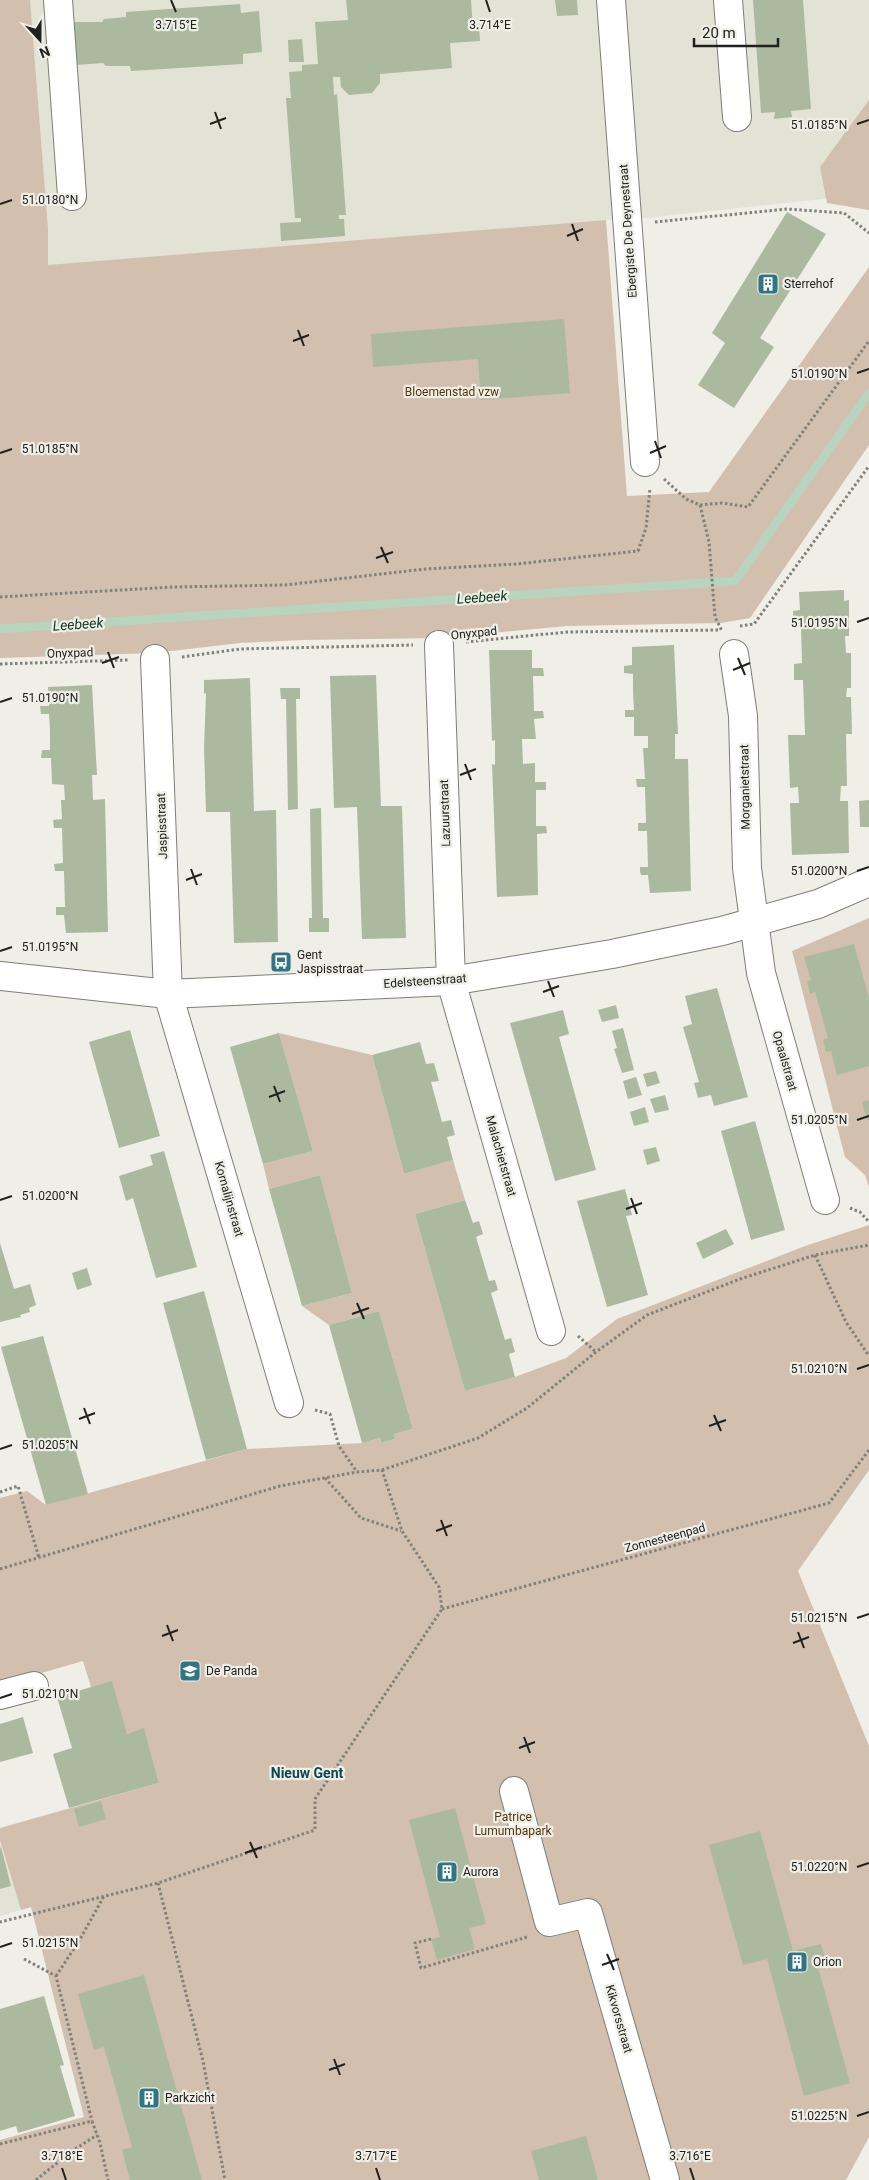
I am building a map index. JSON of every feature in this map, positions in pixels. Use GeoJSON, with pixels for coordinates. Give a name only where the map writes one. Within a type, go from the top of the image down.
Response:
{"type":"FeatureCollection","features":[{"type":"Feature","properties":{"kind":"street"},"geometry":{"type":"LineString","coordinates":[[58,0],[72,196]]}},
{"type":"Feature","properties":{"kind":"street","name":"Ebergiste De Deynestraat"},"geometry":{"type":"LineString","coordinates":[[611,0],[648,469]]}},
{"type":"Feature","properties":{"kind":"street"},"geometry":{"type":"LineString","coordinates":[[728,0],[737,117]]}},
{"type":"Feature","properties":{"kind":"street","name":"Morganietstraat"},"geometry":{"type":"LineString","coordinates":[[728,637],[743,716],[747,868],[754,921]]}},
{"type":"Feature","properties":{"kind":"street","name":"Lazuurstraat"},"geometry":{"type":"LineString","coordinates":[[439,645],[451,981]]}},
{"type":"Feature","properties":{"kind":"street","name":"Jaspisstraat"},"geometry":{"type":"LineString","coordinates":[[155,659],[168,994]]}},
{"type":"Feature","properties":{"kind":"street","name":"Edelsteenstraat"},"geometry":{"type":"LineString","coordinates":[[0,976],[168,994],[451,981],[612,954],[722,931],[818,904],[869,882]]}},
{"type":"Feature","properties":{"kind":"street","name":"Opaalstraat"},"geometry":{"type":"LineString","coordinates":[[754,921],[761,974],[825,1200]]}},
{"type":"Feature","properties":{"kind":"street","name":"Malachietstraat"},"geometry":{"type":"LineString","coordinates":[[451,981],[551,1331]]}},
{"type":"Feature","properties":{"kind":"street","name":"Kornalijnstraat"},"geometry":{"type":"LineString","coordinates":[[168,994],[289,1403]]}},
{"type":"Feature","properties":{"kind":"street"},"geometry":{"type":"LineString","coordinates":[[0,1695],[34,1686]]}},
{"type":"Feature","properties":{"kind":"street"},"geometry":{"type":"LineString","coordinates":[[514,1791],[548,1922]]}},
{"type":"Feature","properties":{"kind":"street","name":"Kikvorsstraat"},"geometry":{"type":"LineString","coordinates":[[548,1922],[588,1912],[665,2180]]}},
{"type":"Feature","properties":{"kind":"path"},"geometry":{"type":"LineString","coordinates":[[646,223],[788,209],[844,213],[869,233]]}},
{"type":"Feature","properties":{"kind":"path"},"geometry":{"type":"LineString","coordinates":[[0,597],[173,587],[285,585],[426,569],[516,564],[638,551],[646,528],[648,469],[666,480],[686,498],[700,505],[722,504],[748,507],[869,341]]}},
{"type":"Feature","properties":{"kind":"path"},"geometry":{"type":"LineString","coordinates":[[738,627],[754,624],[869,466]]}},
{"type":"Feature","properties":{"kind":"path"},"geometry":{"type":"LineString","coordinates":[[700,505],[709,542],[715,617],[728,637]]}},
{"type":"Feature","properties":{"kind":"path","name":"Onyxpad"},"geometry":{"type":"LineString","coordinates":[[0,664],[155,659],[240,649],[439,645],[568,632],[728,637]]}},
{"type":"Feature","properties":{"kind":"path"},"geometry":{"type":"LineString","coordinates":[[0,1569],[280,1486],[357,1472],[382,1470],[478,1438],[527,1408],[647,1315],[740,1279],[815,1255],[869,1246]]}},
{"type":"Feature","properties":{"kind":"path"},"geometry":{"type":"LineString","coordinates":[[815,1255],[846,1322],[869,1356]]}},
{"type":"Feature","properties":{"kind":"path"},"geometry":{"type":"LineString","coordinates":[[289,1403],[330,1414],[339,1446],[357,1472]]}},
{"type":"Feature","properties":{"kind":"path","name":"Zonnesteenpad"},"geometry":{"type":"LineString","coordinates":[[442,1609],[829,1503],[869,1450]]}},
{"type":"Feature","properties":{"kind":"path"},"geometry":{"type":"LineString","coordinates":[[0,1922],[158,1883],[315,1830],[315,1799],[442,1609],[439,1586],[402,1531],[382,1470]]}},
{"type":"Feature","properties":{"kind":"path"},"geometry":{"type":"LineString","coordinates":[[324,1478],[361,1518],[402,1531]]}},
{"type":"Feature","properties":{"kind":"path"},"geometry":{"type":"LineString","coordinates":[[0,1492],[18,1486],[39,1558]]}},
{"type":"Feature","properties":{"kind":"path"},"geometry":{"type":"LineString","coordinates":[[158,1883],[203,2061],[225,2180]]}},
{"type":"Feature","properties":{"kind":"path"},"geometry":{"type":"LineString","coordinates":[[104,1896],[56,1976],[108,2180]]}},
{"type":"Feature","properties":{"kind":"path"},"geometry":{"type":"LineString","coordinates":[[432,1939],[415,1943],[421,1968],[527,1937],[548,1922]]}},
{"type":"Feature","properties":{"kind":"path"},"geometry":{"type":"LineString","coordinates":[[24,1959],[56,1976]]}},
{"type":"Feature","properties":{"kind":"path"},"geometry":{"type":"LineString","coordinates":[[0,2144],[92,2121]]}},
{"type":"Feature","properties":{"kind":"path"},"geometry":{"type":"LineString","coordinates":[[36,2180],[72,2151],[97,2135]]}},
{"type":"Feature","properties":{"kind":"shaded area"},"geometry":{"type":"Polygon","coordinates":[[[30,0],[869,0],[869,194],[646,218],[48,266],[48,228],[30,0]]]}},
{"type":"Feature","properties":{"kind":"shaded area"},"geometry":{"type":"Polygon","coordinates":[[[0,1840],[21,1910],[0,1916],[0,1840]]]}},
{"type":"Feature","properties":{"kind":"green space","name":"Bloemenstad vzw"},"geometry":{"type":"Polygon","coordinates":[[[0,0],[30,0],[48,228],[48,265],[606,220],[627,496],[709,492],[869,267],[869,445],[750,618],[721,623],[567,626],[439,638],[303,640],[240,643],[154,653],[0,658],[0,0]]]}},
{"type":"Feature","properties":{"kind":"green space"},"geometry":{"type":"Polygon","coordinates":[[[869,100],[869,210],[827,203],[820,167],[869,100]]]}},
{"type":"Feature","properties":{"kind":"green space"},"geometry":{"type":"Polygon","coordinates":[[[869,918],[869,1187],[865,1175],[845,1157],[792,951],[869,918]]]}},
{"type":"Feature","properties":{"kind":"green space","name":"Patrice Lumumbapark"},"geometry":{"type":"Polygon","coordinates":[[[279,1033],[372,1055],[404,1174],[453,1160],[465,1200],[415,1214],[465,1391],[515,1377],[566,1358],[617,1319],[805,1246],[869,1225],[869,1470],[798,1571],[869,1746],[869,2137],[846,2180],[0,2180],[0,2140],[84,2117],[31,1907],[21,1910],[0,1840],[0,1828],[159,1783],[144,1729],[127,1734],[91,1687],[83,1661],[0,1685],[0,1498],[27,1491],[46,1505],[247,1449],[362,1443],[380,1438],[381,1443],[395,1439],[394,1434],[413,1429],[379,1311],[329,1325],[302,1306],[352,1293],[320,1175],[269,1189],[263,1164],[313,1151],[279,1033]]]}},
{"type":"Feature","properties":{"kind":"building"},"geometry":{"type":"Polygon","coordinates":[[[346,0],[471,0],[473,27],[479,26],[480,41],[450,43],[452,68],[380,74],[380,83],[372,93],[349,95],[341,87],[340,77],[333,77],[334,95],[337,94],[346,215],[339,215],[339,219],[344,219],[345,236],[281,241],[280,223],[301,222],[301,218],[295,218],[286,98],[291,98],[289,72],[302,71],[302,65],[318,64],[315,22],[348,20],[346,0]]]}},
{"type":"Feature","properties":{"kind":"building"},"geometry":{"type":"Polygon","coordinates":[[[555,0],[577,0],[578,15],[557,16],[555,0]]]}},
{"type":"Feature","properties":{"kind":"building"},"geometry":{"type":"Polygon","coordinates":[[[753,0],[803,0],[811,109],[791,111],[792,117],[774,119],[775,112],[761,113],[753,0]]]}},
{"type":"Feature","properties":{"kind":"building"},"geometry":{"type":"Polygon","coordinates":[[[240,4],[241,13],[259,11],[262,52],[243,54],[243,64],[131,71],[130,66],[106,66],[103,63],[76,65],[73,22],[102,22],[104,19],[126,17],[126,12],[240,4]]]}},
{"type":"Feature","properties":{"kind":"building"},"geometry":{"type":"Polygon","coordinates":[[[302,39],[304,62],[289,62],[288,40],[302,39]]]}},
{"type":"Feature","properties":{"kind":"building","name":"Sterrehof"},"geometry":{"type":"Polygon","coordinates":[[[787,212],[826,234],[760,338],[774,347],[734,408],[698,385],[725,343],[712,333],[787,212]]]}},
{"type":"Feature","properties":{"kind":"building"},"geometry":{"type":"Polygon","coordinates":[[[564,319],[570,393],[481,400],[478,359],[373,367],[371,334],[564,319]]]}},
{"type":"Feature","properties":{"kind":"building"},"geometry":{"type":"Polygon","coordinates":[[[844,590],[844,601],[849,600],[849,636],[845,636],[846,653],[851,653],[851,688],[847,688],[846,697],[851,697],[852,734],[846,734],[847,786],[841,786],[840,801],[848,801],[849,853],[792,855],[790,803],[799,803],[798,787],[790,788],[788,735],[805,735],[803,680],[794,680],[794,664],[802,663],[801,627],[793,627],[793,611],[800,610],[799,592],[844,590]]]}},
{"type":"Feature","properties":{"kind":"building"},"geometry":{"type":"Polygon","coordinates":[[[674,645],[678,734],[675,734],[675,759],[688,759],[691,891],[650,893],[648,875],[641,875],[640,871],[640,867],[648,867],[647,831],[638,831],[638,823],[646,823],[645,787],[637,787],[636,779],[645,779],[643,748],[648,748],[648,736],[634,736],[634,717],[625,717],[625,710],[634,710],[633,674],[624,673],[624,666],[632,665],[632,647],[674,645]]]}},
{"type":"Feature","properties":{"kind":"building"},"geometry":{"type":"Polygon","coordinates":[[[489,650],[532,650],[532,668],[543,668],[544,676],[533,676],[534,711],[543,711],[544,718],[534,719],[536,739],[522,739],[523,764],[535,763],[535,782],[546,782],[546,790],[536,790],[536,826],[546,826],[547,833],[537,834],[538,895],[497,897],[492,764],[495,765],[495,740],[492,741],[489,650]]]}},
{"type":"Feature","properties":{"kind":"building"},"geometry":{"type":"Polygon","coordinates":[[[376,675],[381,806],[402,806],[406,938],[362,939],[357,807],[334,808],[330,676],[376,675]]]}},
{"type":"Feature","properties":{"kind":"building"},"geometry":{"type":"Polygon","coordinates":[[[250,678],[254,811],[276,810],[278,942],[234,943],[230,812],[206,812],[204,748],[206,693],[204,694],[204,680],[250,678]]]}},
{"type":"Feature","properties":{"kind":"building"},"geometry":{"type":"Polygon","coordinates":[[[92,685],[97,775],[92,775],[93,800],[105,799],[108,932],[66,933],[64,915],[56,915],[56,907],[65,907],[64,871],[55,871],[54,864],[63,863],[62,828],[54,828],[53,820],[62,819],[61,800],[65,800],[64,785],[52,784],[51,758],[41,758],[42,750],[50,750],[50,731],[49,714],[41,714],[40,706],[49,706],[48,687],[92,685]]]}},
{"type":"Feature","properties":{"kind":"building"},"geometry":{"type":"Polygon","coordinates":[[[280,688],[300,688],[300,699],[296,699],[298,809],[288,810],[286,699],[281,699],[280,688]]]}},
{"type":"Feature","properties":{"kind":"building"},"geometry":{"type":"Polygon","coordinates":[[[869,800],[869,827],[860,827],[859,801],[869,800]]]}},
{"type":"Feature","properties":{"kind":"building"},"geometry":{"type":"Polygon","coordinates":[[[321,808],[323,918],[329,918],[329,932],[309,932],[309,918],[312,918],[310,809],[321,808]]]}},
{"type":"Feature","properties":{"kind":"building"},"geometry":{"type":"Polygon","coordinates":[[[854,944],[869,998],[869,1066],[837,1075],[831,1051],[826,1052],[823,1040],[828,1038],[815,992],[810,994],[807,981],[811,980],[804,957],[854,944]]]}},
{"type":"Feature","properties":{"kind":"building"},"geometry":{"type":"Polygon","coordinates":[[[717,988],[748,1097],[714,1106],[711,1095],[698,1098],[694,1083],[699,1082],[683,1027],[692,1024],[685,996],[717,988]]]}},
{"type":"Feature","properties":{"kind":"building"},"geometry":{"type":"Polygon","coordinates":[[[616,1005],[619,1018],[602,1022],[598,1010],[616,1005]]]}},
{"type":"Feature","properties":{"kind":"building"},"geometry":{"type":"Polygon","coordinates":[[[563,1010],[569,1034],[559,1037],[596,1170],[555,1181],[510,1023],[563,1010]]]}},
{"type":"Feature","properties":{"kind":"building"},"geometry":{"type":"Polygon","coordinates":[[[623,1028],[634,1070],[622,1073],[614,1049],[617,1048],[612,1031],[623,1028]]]}},
{"type":"Feature","properties":{"kind":"building"},"geometry":{"type":"Polygon","coordinates":[[[130,1030],[160,1136],[119,1148],[89,1042],[130,1030]]]}},
{"type":"Feature","properties":{"kind":"building"},"geometry":{"type":"Polygon","coordinates":[[[279,1033],[313,1151],[263,1164],[230,1047],[279,1033]]]}},
{"type":"Feature","properties":{"kind":"building"},"geometry":{"type":"Polygon","coordinates":[[[420,1042],[426,1064],[434,1063],[439,1081],[431,1082],[442,1122],[451,1120],[455,1135],[447,1137],[453,1160],[404,1174],[372,1055],[420,1042]]]}},
{"type":"Feature","properties":{"kind":"building"},"geometry":{"type":"Polygon","coordinates":[[[656,1071],[660,1083],[647,1087],[643,1074],[656,1071]]]}},
{"type":"Feature","properties":{"kind":"building"},"geometry":{"type":"Polygon","coordinates":[[[636,1077],[642,1095],[628,1099],[623,1081],[636,1077]]]}},
{"type":"Feature","properties":{"kind":"building"},"geometry":{"type":"Polygon","coordinates":[[[665,1095],[669,1110],[655,1113],[650,1099],[665,1095]]]}},
{"type":"Feature","properties":{"kind":"building"},"geometry":{"type":"Polygon","coordinates":[[[869,1100],[869,1120],[867,1120],[862,1102],[869,1100]]]}},
{"type":"Feature","properties":{"kind":"building"},"geometry":{"type":"Polygon","coordinates":[[[645,1107],[649,1122],[634,1126],[630,1112],[645,1107]]]}},
{"type":"Feature","properties":{"kind":"building"},"geometry":{"type":"Polygon","coordinates":[[[755,1121],[785,1230],[751,1240],[721,1131],[755,1121]]]}},
{"type":"Feature","properties":{"kind":"building"},"geometry":{"type":"Polygon","coordinates":[[[656,1147],[660,1161],[647,1165],[643,1150],[656,1147]]]}},
{"type":"Feature","properties":{"kind":"building"},"geometry":{"type":"Polygon","coordinates":[[[164,1151],[197,1267],[156,1278],[133,1198],[126,1201],[119,1176],[153,1165],[150,1155],[164,1151]]]}},
{"type":"Feature","properties":{"kind":"building"},"geometry":{"type":"Polygon","coordinates":[[[320,1175],[352,1293],[302,1306],[269,1189],[320,1175]]]}},
{"type":"Feature","properties":{"kind":"building"},"geometry":{"type":"Polygon","coordinates":[[[625,1189],[632,1215],[626,1216],[648,1295],[607,1307],[577,1201],[625,1189]]]}},
{"type":"Feature","properties":{"kind":"building"},"geometry":{"type":"Polygon","coordinates":[[[465,1200],[473,1223],[479,1221],[483,1234],[476,1237],[489,1281],[495,1280],[498,1290],[491,1293],[505,1340],[511,1338],[515,1352],[509,1354],[515,1377],[465,1391],[415,1214],[465,1200]]]}},
{"type":"Feature","properties":{"kind":"building"},"geometry":{"type":"Polygon","coordinates":[[[726,1229],[734,1244],[703,1259],[696,1243],[726,1229]]]}},
{"type":"Feature","properties":{"kind":"building"},"geometry":{"type":"Polygon","coordinates":[[[0,1243],[14,1289],[30,1284],[36,1305],[29,1308],[30,1312],[20,1315],[21,1317],[0,1322],[0,1243]]]}},
{"type":"Feature","properties":{"kind":"building"},"geometry":{"type":"Polygon","coordinates":[[[87,1268],[92,1285],[77,1290],[72,1273],[87,1268]]]}},
{"type":"Feature","properties":{"kind":"building"},"geometry":{"type":"Polygon","coordinates":[[[204,1291],[247,1449],[206,1460],[163,1303],[204,1291]]]}},
{"type":"Feature","properties":{"kind":"building"},"geometry":{"type":"Polygon","coordinates":[[[379,1311],[413,1429],[394,1434],[395,1439],[381,1443],[380,1438],[362,1443],[329,1325],[379,1311]]]}},
{"type":"Feature","properties":{"kind":"building"},"geometry":{"type":"Polygon","coordinates":[[[43,1336],[88,1494],[46,1505],[1,1347],[43,1336]]]}},
{"type":"Feature","properties":{"kind":"building"},"geometry":{"type":"Polygon","coordinates":[[[112,1681],[127,1734],[144,1728],[159,1783],[69,1808],[53,1754],[72,1748],[57,1697],[112,1681]]]}},
{"type":"Feature","properties":{"kind":"building"},"geometry":{"type":"Polygon","coordinates":[[[23,1717],[33,1753],[0,1762],[0,1724],[23,1717]]]}},
{"type":"Feature","properties":{"kind":"building"},"geometry":{"type":"Polygon","coordinates":[[[101,1801],[106,1819],[79,1827],[74,1809],[101,1801]]]}},
{"type":"Feature","properties":{"kind":"building","name":"Aurora"},"geometry":{"type":"Polygon","coordinates":[[[455,1808],[486,1924],[469,1928],[475,1949],[437,1960],[431,1939],[440,1937],[409,1820],[455,1808]]]}},
{"type":"Feature","properties":{"kind":"building","name":"Orion"},"geometry":{"type":"Polygon","coordinates":[[[760,1831],[793,1951],[821,1944],[827,1964],[818,1967],[850,2083],[804,2096],[767,1959],[743,1965],[709,1845],[760,1831]]]}},
{"type":"Feature","properties":{"kind":"building"},"geometry":{"type":"Polygon","coordinates":[[[0,1848],[11,1886],[0,1889],[0,1848]]]}},
{"type":"Feature","properties":{"kind":"building","name":"Parkzicht"},"geometry":{"type":"Polygon","coordinates":[[[144,1975],[202,2180],[130,2180],[122,2150],[132,2147],[104,2047],[94,2050],[78,1994],[144,1975]]]}},
{"type":"Feature","properties":{"kind":"building"},"geometry":{"type":"Polygon","coordinates":[[[44,1996],[64,2065],[60,2066],[75,2116],[18,2133],[16,2126],[0,2131],[0,2009],[44,1996]]]}},
{"type":"Feature","properties":{"kind":"building"},"geometry":{"type":"Polygon","coordinates":[[[586,2136],[598,2180],[539,2180],[531,2151],[586,2136]]]}},
{"type":"Feature","properties":{"kind":"waterway","name":"Leebeek"},"geometry":{"type":"LineString","coordinates":[[0,629],[735,581],[869,393]]}},
{"type":"Feature","properties":{"kind":"place","name":"Sterrehof"},"geometry":{"type":"Point","coordinates":[768,284]}},
{"type":"Feature","properties":{"kind":"place","name":"Gent Jaspisstraat"},"geometry":{"type":"Point","coordinates":[281,962]}},
{"type":"Feature","properties":{"kind":"place","name":"De Panda"},"geometry":{"type":"Point","coordinates":[190,1671]}},
{"type":"Feature","properties":{"kind":"place","name":"Aurora"},"geometry":{"type":"Point","coordinates":[447,1872]}},
{"type":"Feature","properties":{"kind":"place","name":"Orion"},"geometry":{"type":"Point","coordinates":[797,1962]}},
{"type":"Feature","properties":{"kind":"place","name":"Parkzicht"},"geometry":{"type":"Point","coordinates":[149,2098]}},
{"type":"Feature","properties":{"kind":"district","name":"Nieuw Gent"},"geometry":{"type":"Point","coordinates":[307,1773]}}]}
